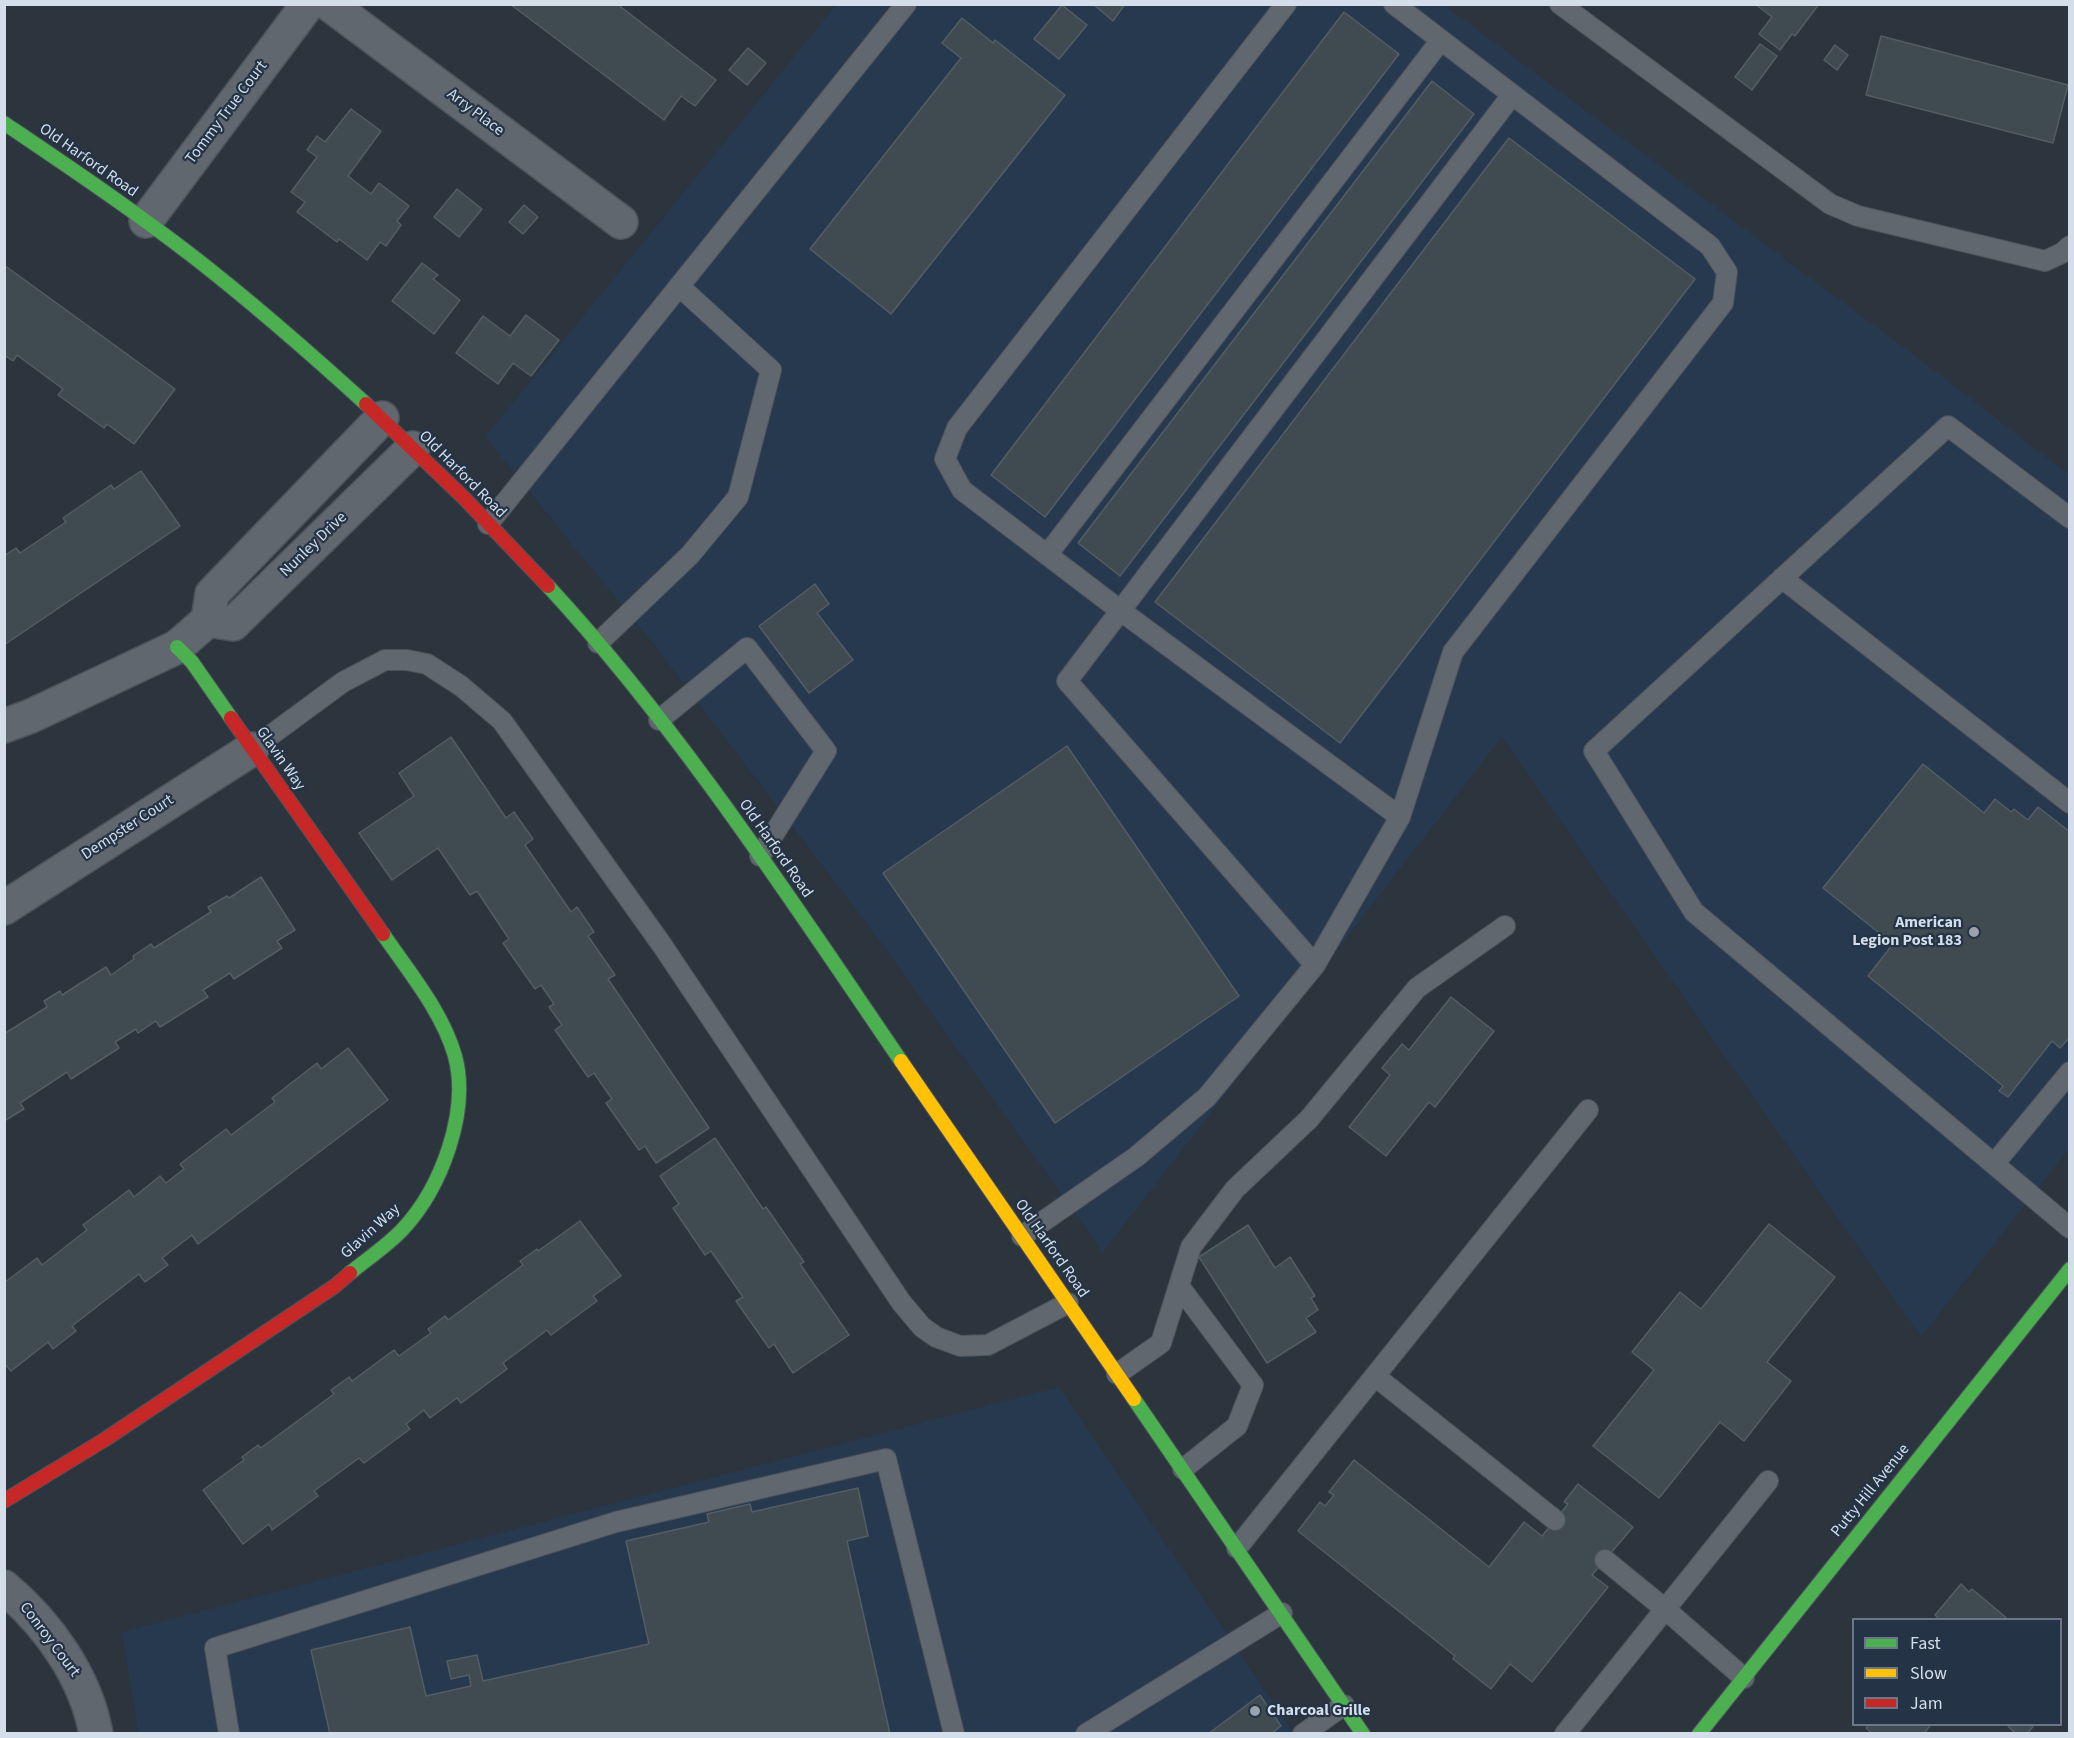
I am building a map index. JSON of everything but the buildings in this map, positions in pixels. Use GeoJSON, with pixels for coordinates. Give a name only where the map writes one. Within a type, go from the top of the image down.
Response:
{"type":"FeatureCollection","features":[{"type":"Feature","properties":{"kind":"street","name":"Tommy True Court"},"geometry":{"type":"LineString","coordinates":[[146,221],[308,4]]}},
{"type":"Feature","properties":{"kind":"street","name":"Arry Place"},"geometry":{"type":"LineString","coordinates":[[329,4],[621,222]]}},
{"type":"Feature","properties":{"kind":"street","name":"Old Harford Road"},"geometry":{"type":"LineString","coordinates":[[4,123],[146,221],[281,328],[413,448],[488,524],[598,643],[706,781],[760,856],[1363,1734]]}},
{"type":"Feature","properties":{"kind":"street"},"geometry":{"type":"LineString","coordinates":[[4,726],[31,716],[177,647],[208,620],[212,594],[382,418]]}},
{"type":"Feature","properties":{"kind":"street","name":"Nunley Drive"},"geometry":{"type":"LineString","coordinates":[[208,620],[233,624],[413,448]]}},
{"type":"Feature","properties":{"kind":"street","name":"Glavin Way"},"geometry":{"type":"LineString","coordinates":[[4,1501],[104,1440],[335,1286],[402,1230],[427,1199],[454,1137],[458,1087],[455,1057],[427,997],[192,662],[177,647]]}},
{"type":"Feature","properties":{"kind":"street","name":"Dempster Court"},"geometry":{"type":"LineString","coordinates":[[4,908],[252,749]]}},
{"type":"Feature","properties":{"kind":"street","name":"Putty Hill Avenue"},"geometry":{"type":"LineString","coordinates":[[1699,1734],[2070,1269]]}},
{"type":"Feature","properties":{"kind":"street","name":"Conroy Court"},"geometry":{"type":"LineString","coordinates":[[4,1587],[20,1600],[65,1657],[83,1687],[96,1734]]}},
{"type":"Feature","properties":{"kind":"lane"},"geometry":{"type":"LineString","coordinates":[[488,524],[906,4]]}},
{"type":"Feature","properties":{"kind":"lane"},"geometry":{"type":"LineString","coordinates":[[1286,4],[957,428],[945,459],[962,490],[1121,611],[1400,817]]}},
{"type":"Feature","properties":{"kind":"lane"},"geometry":{"type":"LineString","coordinates":[[1022,1236],[1136,1157],[1207,1097],[1316,965],[1400,817],[1453,652],[1723,303],[1727,272],[1710,246],[1394,4]]}},
{"type":"Feature","properties":{"kind":"lane"},"geometry":{"type":"LineString","coordinates":[[1560,4],[1830,204],[1858,216],[2045,261],[2062,253],[2070,246]]}},
{"type":"Feature","properties":{"kind":"lane"},"geometry":{"type":"LineString","coordinates":[[1047,555],[1441,40]]}},
{"type":"Feature","properties":{"kind":"lane"},"geometry":{"type":"LineString","coordinates":[[1316,965],[1067,681],[1512,95]]}},
{"type":"Feature","properties":{"kind":"lane"},"geometry":{"type":"LineString","coordinates":[[598,643],[690,555],[738,497],[771,370],[679,286]]}},
{"type":"Feature","properties":{"kind":"lane"},"geometry":{"type":"LineString","coordinates":[[2070,518],[1948,426],[1594,751],[1694,912],[2070,1228]]}},
{"type":"Feature","properties":{"kind":"lane"},"geometry":{"type":"LineString","coordinates":[[1782,578],[2070,803]]}},
{"type":"Feature","properties":{"kind":"lane"},"geometry":{"type":"LineString","coordinates":[[659,720],[747,648],[826,751],[760,856]]}},
{"type":"Feature","properties":{"kind":"lane"},"geometry":{"type":"LineString","coordinates":[[252,749],[343,682],[385,660],[407,660],[427,664],[461,686],[502,721],[663,945],[902,1302],[922,1327],[936,1337],[960,1346],[988,1345],[1068,1303]]}},
{"type":"Feature","properties":{"kind":"lane"},"geometry":{"type":"LineString","coordinates":[[1117,1374],[1161,1343],[1191,1247],[1235,1189],[1309,1119],[1417,988],[1505,926]]}},
{"type":"Feature","properties":{"kind":"lane"},"geometry":{"type":"LineString","coordinates":[[1994,1164],[2070,1072]]}},
{"type":"Feature","properties":{"kind":"lane"},"geometry":{"type":"LineString","coordinates":[[1237,1548],[1587,1110]]}},
{"type":"Feature","properties":{"kind":"lane"},"geometry":{"type":"LineString","coordinates":[[1179,1286],[1253,1385],[1237,1426],[1183,1469]]}},
{"type":"Feature","properties":{"kind":"lane"},"geometry":{"type":"LineString","coordinates":[[1375,1376],[1555,1520]]}},
{"type":"Feature","properties":{"kind":"lane"},"geometry":{"type":"LineString","coordinates":[[229,1734],[215,1648],[616,1522],[886,1459],[954,1734]]}},
{"type":"Feature","properties":{"kind":"lane"},"geometry":{"type":"LineString","coordinates":[[1565,1734],[1768,1481]]}},
{"type":"Feature","properties":{"kind":"lane"},"geometry":{"type":"LineString","coordinates":[[1605,1560],[1744,1678]]}},
{"type":"Feature","properties":{"kind":"lane"},"geometry":{"type":"LineString","coordinates":[[1086,1734],[1282,1613]]}},
{"type":"Feature","properties":{"kind":"lane"},"geometry":{"type":"LineString","coordinates":[[1303,1734],[1344,1705]]}},
{"type":"Feature","properties":{"kind":"shaded area"},"geometry":{"type":"Polygon","coordinates":[[[836,5],[1444,5],[1930,367],[2069,475],[2069,1149],[1921,1337],[1502,737],[1103,1252],[877,937],[651,641],[485,437],[836,5]]]}},
{"type":"Feature","properties":{"kind":"shaded area"},"geometry":{"type":"Polygon","coordinates":[[[1059,1387],[1294,1733],[138,1733],[122,1632],[1059,1387]]]}},
{"type":"Feature","properties":{"kind":"traffic: fast"},"geometry":{"type":"LineString","coordinates":[[4,123],[195,258],[282,329],[366,404]]}},
{"type":"Feature","properties":{"kind":"traffic: fast"},"geometry":{"type":"LineString","coordinates":[[548,586],[597,641],[689,757],[776,878],[901,1061]]}},
{"type":"Feature","properties":{"kind":"traffic: fast"},"geometry":{"type":"LineString","coordinates":[[177,647],[192,662],[231,718]]}},
{"type":"Feature","properties":{"kind":"traffic: fast"},"geometry":{"type":"LineString","coordinates":[[350,1273],[384,1247],[417,1212],[429,1193],[449,1148],[459,1101],[459,1078],[455,1056],[442,1023],[424,992],[383,934]]}},
{"type":"Feature","properties":{"kind":"traffic: fast"},"geometry":{"type":"LineString","coordinates":[[1699,1734],[2070,1269]]}},
{"type":"Feature","properties":{"kind":"traffic: fast"},"geometry":{"type":"LineString","coordinates":[[1134,1399],[1363,1734]]}},
{"type":"Feature","properties":{"kind":"traffic: slow"},"geometry":{"type":"LineString","coordinates":[[901,1061],[1134,1399]]}},
{"type":"Feature","properties":{"kind":"traffic: jam"},"geometry":{"type":"LineString","coordinates":[[366,404],[464,498],[548,586]]}},
{"type":"Feature","properties":{"kind":"traffic: jam"},"geometry":{"type":"LineString","coordinates":[[231,718],[383,934]]}},
{"type":"Feature","properties":{"kind":"traffic: jam"},"geometry":{"type":"LineString","coordinates":[[4,1501],[104,1440],[335,1286],[350,1273]]}},
{"type":"Feature","properties":{"kind":"place","name":"American Legion Post 183"},"geometry":{"type":"Point","coordinates":[1974,932]}},
{"type":"Feature","properties":{"kind":"place","name":"Charcoal Grille"},"geometry":{"type":"Point","coordinates":[1255,1711]}}]}
